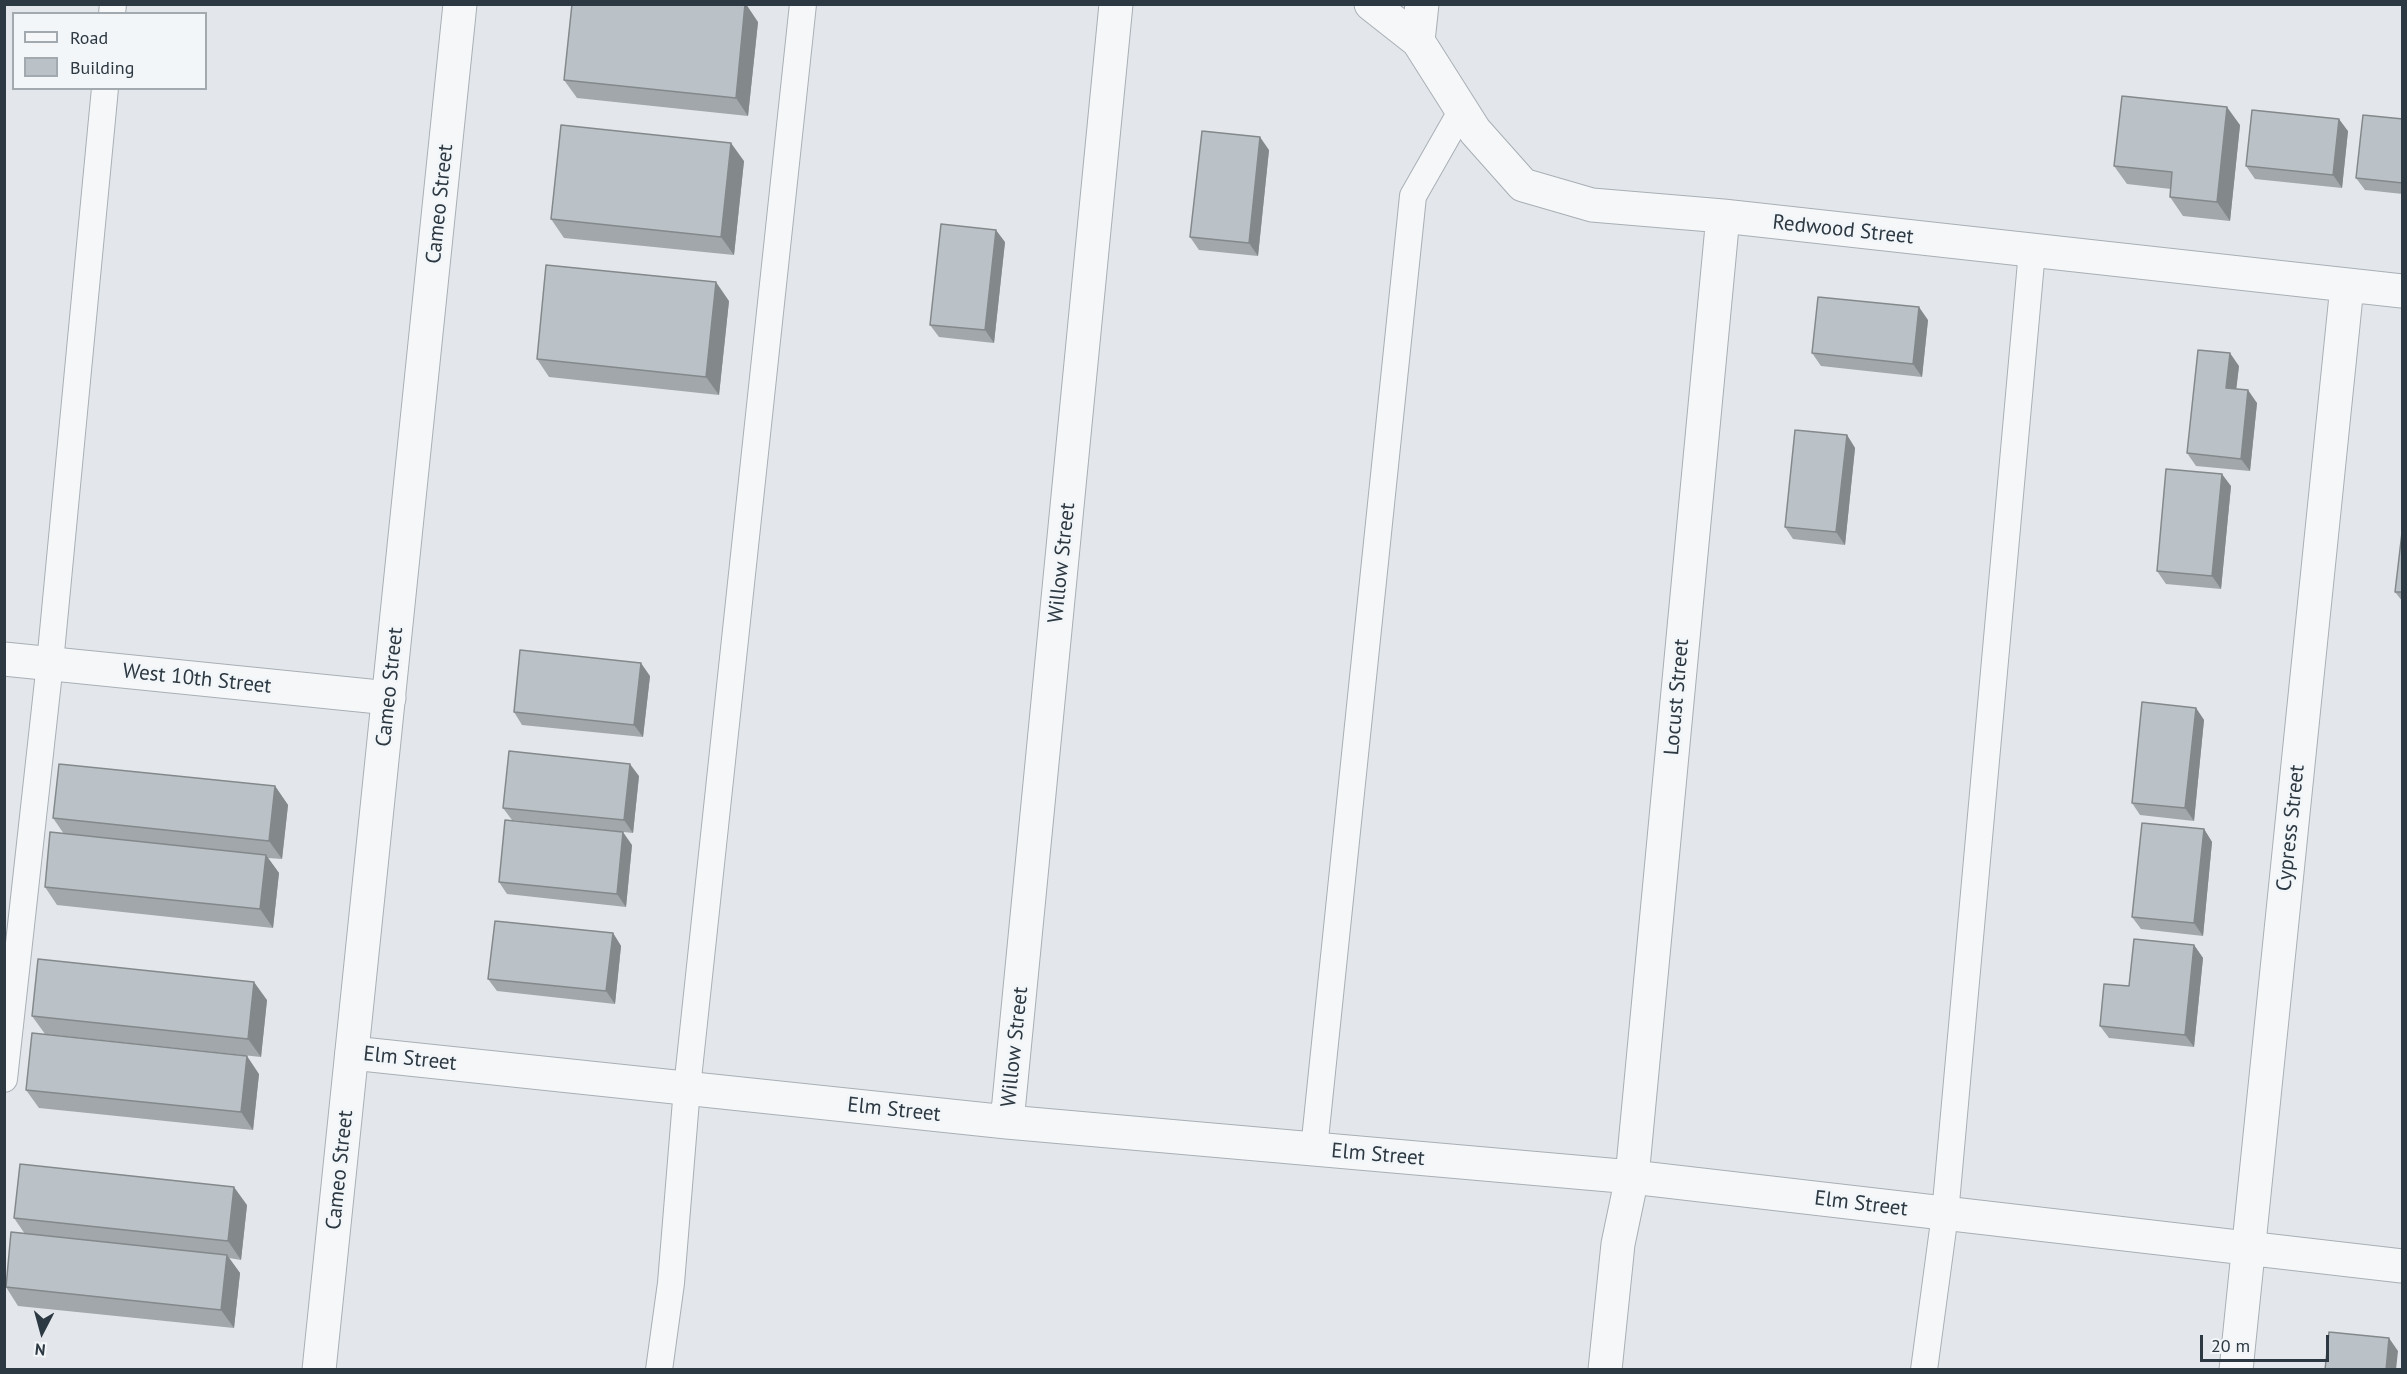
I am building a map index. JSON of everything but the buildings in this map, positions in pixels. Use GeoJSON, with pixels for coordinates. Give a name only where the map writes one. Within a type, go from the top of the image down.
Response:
{"type":"FeatureCollection","features":[{"type":"Feature","properties":{"kind":"street","name":"Cameo Street"},"geometry":{"type":"LineString","coordinates":[[319,1370],[460,4]]}},
{"type":"Feature","properties":{"kind":"street","name":"Willow Street"},"geometry":{"type":"LineString","coordinates":[[1007,1122],[1116,4]]}},
{"type":"Feature","properties":{"kind":"street","name":"Redwood Street"},"geometry":{"type":"LineString","coordinates":[[1371,4],[1418,41],[1475,131],[1522,185],[1592,205],[1723,216],[2403,291]]}},
{"type":"Feature","properties":{"kind":"street"},"geometry":{"type":"LineString","coordinates":[[1418,41],[1422,4]]}},
{"type":"Feature","properties":{"kind":"street","name":"Locust Street"},"geometry":{"type":"LineString","coordinates":[[1605,1370],[1618,1244],[1632,1177],[1723,216]]}},
{"type":"Feature","properties":{"kind":"street","name":"Cypress Street"},"geometry":{"type":"LineString","coordinates":[[2236,1370],[2347,286]]}},
{"type":"Feature","properties":{"kind":"street","name":"West 10th Street"},"geometry":{"type":"LineString","coordinates":[[4,659],[388,698]]}},
{"type":"Feature","properties":{"kind":"street","name":"Elm Street"},"geometry":{"type":"LineString","coordinates":[[352,1053],[1007,1122],[1632,1177],[2248,1250],[2403,1266]]}},
{"type":"Feature","properties":{"kind":"lane"},"geometry":{"type":"LineString","coordinates":[[659,1370],[671,1282],[687,1088],[803,4]]}},
{"type":"Feature","properties":{"kind":"lane"},"geometry":{"type":"LineString","coordinates":[[4,1079],[50,663],[105,90]]}},
{"type":"Feature","properties":{"kind":"lane"},"geometry":{"type":"LineString","coordinates":[[1314,1149],[1413,196],[1462,110]]}},
{"type":"Feature","properties":{"kind":"lane"},"geometry":{"type":"LineString","coordinates":[[1924,1370],[1945,1214],[2032,251]]}}]}
